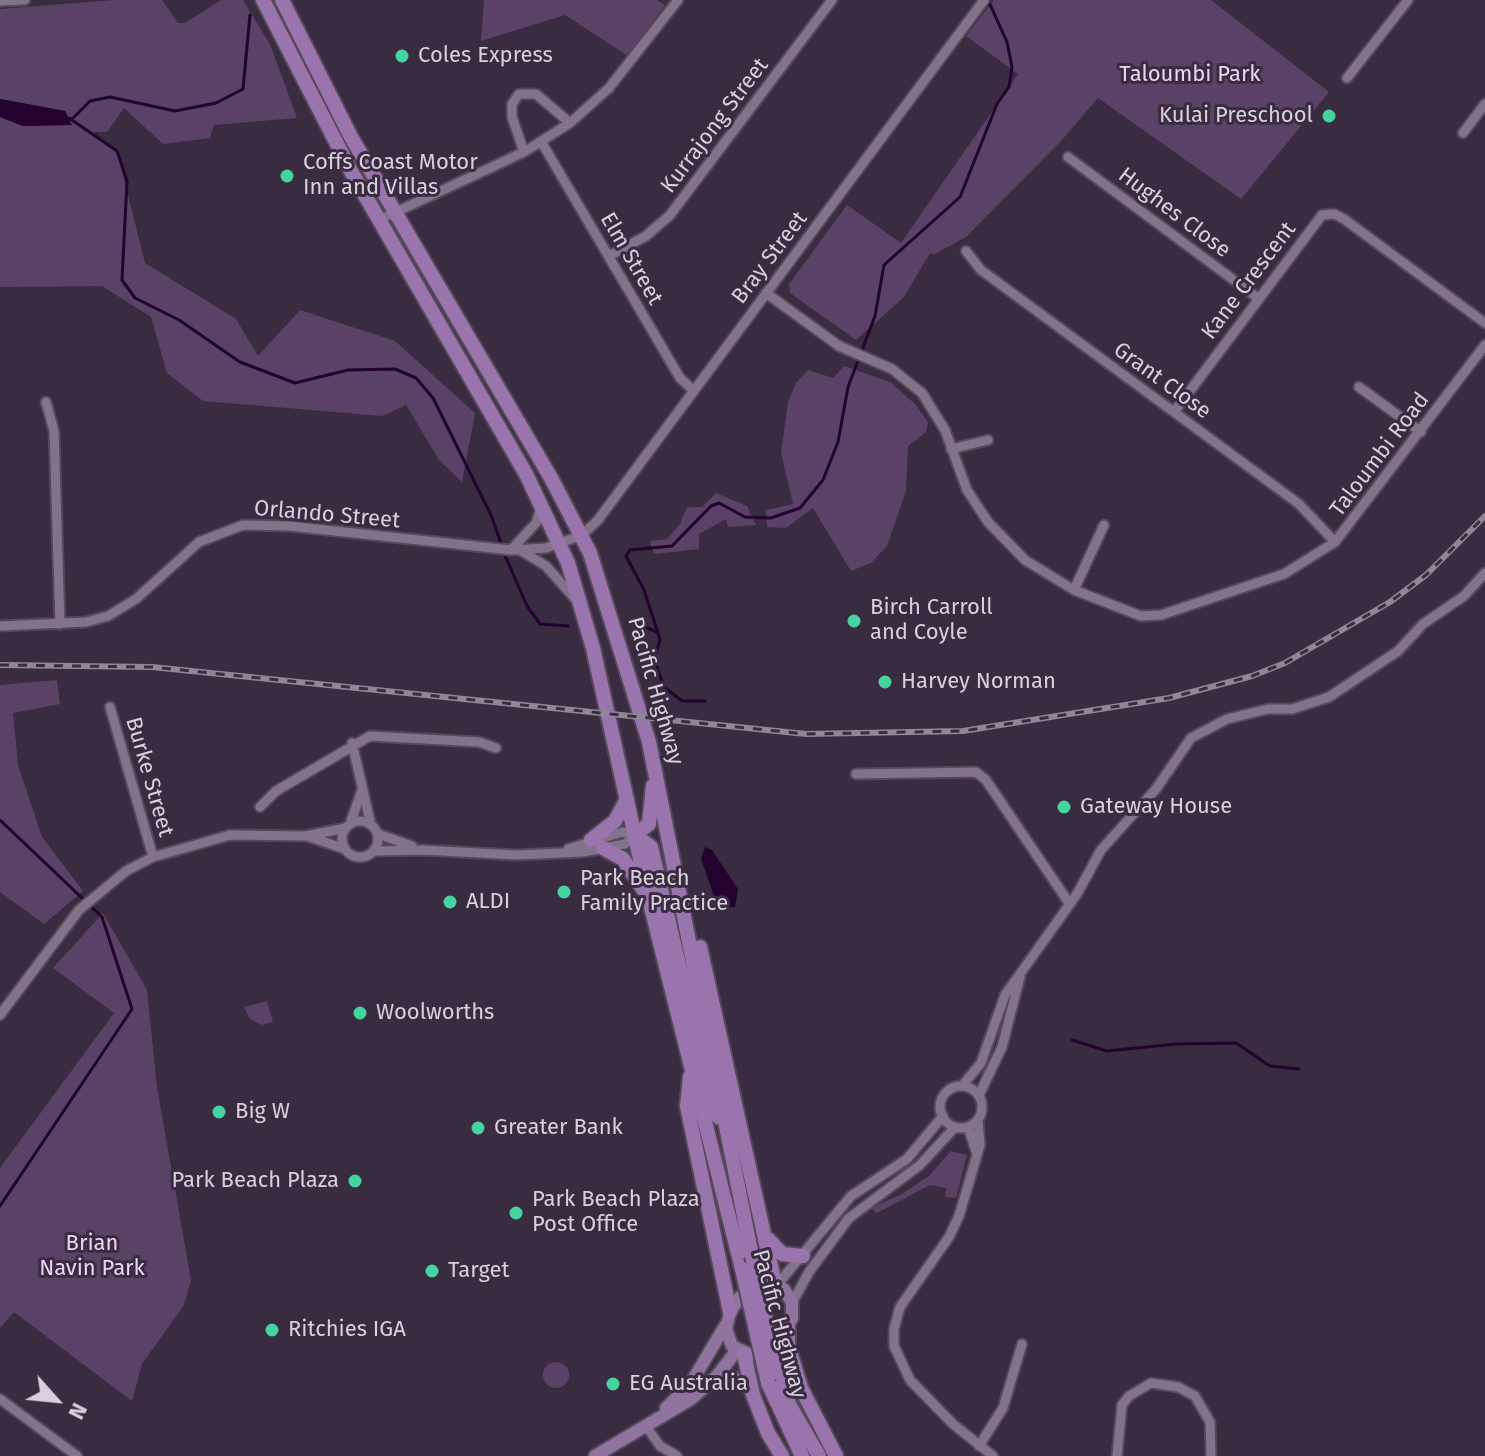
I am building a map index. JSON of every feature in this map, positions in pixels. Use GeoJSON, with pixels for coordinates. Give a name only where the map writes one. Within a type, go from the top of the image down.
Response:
{"type":"FeatureCollection","features":[{"type":"Feature","properties":{"kind":"highway","name":"Pacific Highway"},"geometry":{"type":"LineString","coordinates":[[263,0],[325,123],[542,506],[559,543],[581,605],[648,895],[742,1269],[773,1378],[802,1456]]}},
{"type":"Feature","properties":{"kind":"highway","name":"Pacific Highway"},"geometry":{"type":"LineString","coordinates":[[282,0],[394,212],[582,535],[634,685],[654,765],[678,874],[773,1378],[819,1456]]}},
{"type":"Feature","properties":{"kind":"highway"},"geometry":{"type":"LineString","coordinates":[[654,765],[651,817],[644,830],[635,835],[651,847],[711,1099],[730,1144]]}},
{"type":"Feature","properties":{"kind":"highway"},"geometry":{"type":"LineString","coordinates":[[627,799],[597,844],[623,859],[648,895]]}},
{"type":"Feature","properties":{"kind":"highway"},"geometry":{"type":"LineString","coordinates":[[678,874],[715,1006],[776,1285]]}},
{"type":"Feature","properties":{"kind":"highway"},"geometry":{"type":"LineString","coordinates":[[691,1065],[687,1106],[729,1316]]}},
{"type":"Feature","properties":{"kind":"highway"},"geometry":{"type":"LineString","coordinates":[[763,1232],[782,1254],[803,1256]]}},
{"type":"Feature","properties":{"kind":"highway"},"geometry":{"type":"LineString","coordinates":[[788,1329],[788,1345],[801,1388],[836,1456]]}},
{"type":"Feature","properties":{"kind":"highway"},"geometry":{"type":"LineString","coordinates":[[740,1352],[768,1433],[782,1456]]}},
{"type":"Feature","properties":{"kind":"main road"},"geometry":{"type":"LineString","coordinates":[[645,1425],[691,1383],[729,1316],[740,1297],[756,1285],[776,1285],[792,1303],[788,1329],[769,1353],[740,1352],[727,1338],[729,1316]]}},
{"type":"Feature","properties":{"kind":"main road"},"geometry":{"type":"LineString","coordinates":[[595,1456],[691,1399],[740,1352]]}},
{"type":"Feature","properties":{"kind":"main road"},"geometry":{"type":"LineString","coordinates":[[717,1376],[733,1377],[751,1389]]}},
{"type":"Feature","properties":{"kind":"street"},"geometry":{"type":"LineString","coordinates":[[0,1],[25,0]]}},
{"type":"Feature","properties":{"kind":"street"},"geometry":{"type":"LineString","coordinates":[[379,220],[542,143],[570,123],[609,88],[678,0]]}},
{"type":"Feature","properties":{"kind":"street","name":"Kurrajong Street"},"geometry":{"type":"LineString","coordinates":[[609,256],[646,236],[670,215],[832,0]]}},
{"type":"Feature","properties":{"kind":"street","name":"Bray Street"},"geometry":{"type":"LineString","coordinates":[[582,535],[598,520],[984,0]]}},
{"type":"Feature","properties":{"kind":"street"},"geometry":{"type":"LineString","coordinates":[[1347,78],[1408,0]]}},
{"type":"Feature","properties":{"kind":"street"},"geometry":{"type":"LineString","coordinates":[[524,152],[512,117],[512,104],[519,94],[536,94],[570,123]]}},
{"type":"Feature","properties":{"kind":"street"},"geometry":{"type":"LineString","coordinates":[[1463,133],[1485,104]]}},
{"type":"Feature","properties":{"kind":"street","name":"Elm Street"},"geometry":{"type":"LineString","coordinates":[[542,143],[680,378],[694,391]]}},
{"type":"Feature","properties":{"kind":"street","name":"Hughes Close"},"geometry":{"type":"LineString","coordinates":[[1068,157],[1258,298]]}},
{"type":"Feature","properties":{"kind":"street","name":"Kane Crescent"},"geometry":{"type":"LineString","coordinates":[[1174,412],[1317,219],[1334,214],[1485,323]]}},
{"type":"Feature","properties":{"kind":"street","name":"Grant Close"},"geometry":{"type":"LineString","coordinates":[[966,251],[981,270],[1299,504],[1335,542]]}},
{"type":"Feature","properties":{"kind":"street","name":"Taloumbi Road"},"geometry":{"type":"LineString","coordinates":[[766,293],[839,346],[892,369],[922,393],[933,408],[967,490],[1004,541],[1047,576],[1130,614],[1161,615],[1284,574],[1335,542],[1485,345]]}},
{"type":"Feature","properties":{"kind":"street"},"geometry":{"type":"LineString","coordinates":[[1359,387],[1421,432]]}},
{"type":"Feature","properties":{"kind":"street"},"geometry":{"type":"LineString","coordinates":[[46,402],[54,431],[60,624]]}},
{"type":"Feature","properties":{"kind":"street"},"geometry":{"type":"LineString","coordinates":[[951,449],[988,440]]}},
{"type":"Feature","properties":{"kind":"street"},"geometry":{"type":"LineString","coordinates":[[542,506],[536,523],[516,550],[546,566],[581,605]]}},
{"type":"Feature","properties":{"kind":"street","name":"Orlando Street"},"geometry":{"type":"LineString","coordinates":[[0,626],[86,622],[117,612],[199,542],[243,525],[289,526],[516,550],[559,543],[582,535]]}},
{"type":"Feature","properties":{"kind":"street"},"geometry":{"type":"LineString","coordinates":[[1074,590],[1104,525]]}},
{"type":"Feature","properties":{"kind":"street"},"geometry":{"type":"LineString","coordinates":[[776,1285],[851,1196],[907,1159],[943,1116],[943,1097],[951,1089],[962,1086],[981,1063],[1005,995],[1069,903],[1101,850],[1156,789],[1196,733],[1227,719],[1268,709],[1292,709],[1329,697],[1398,651],[1423,624],[1464,596],[1485,573]]}},
{"type":"Feature","properties":{"kind":"street","name":"Burke Street"},"geometry":{"type":"LineString","coordinates":[[110,707],[153,857]]}},
{"type":"Feature","properties":{"kind":"street"},"geometry":{"type":"LineString","coordinates":[[260,807],[276,791],[352,743],[370,736],[406,735],[479,742],[496,748]]}},
{"type":"Feature","properties":{"kind":"street"},"geometry":{"type":"LineString","coordinates":[[352,743],[371,825],[378,834],[423,850]]}},
{"type":"Feature","properties":{"kind":"street"},"geometry":{"type":"LineString","coordinates":[[856,774],[976,772],[986,780],[1069,903]]}},
{"type":"Feature","properties":{"kind":"street"},"geometry":{"type":"LineString","coordinates":[[345,849],[342,838],[358,809],[362,785]]}},
{"type":"Feature","properties":{"kind":"street"},"geometry":{"type":"LineString","coordinates":[[0,1015],[79,910],[126,871],[153,857],[230,835],[305,836],[361,821],[371,825]]}},
{"type":"Feature","properties":{"kind":"street"},"geometry":{"type":"LineString","coordinates":[[374,851],[378,834]]}},
{"type":"Feature","properties":{"kind":"street"},"geometry":{"type":"LineString","coordinates":[[305,836],[359,857],[374,851],[423,850],[516,855],[597,844],[625,844],[635,835]]}},
{"type":"Feature","properties":{"kind":"street"},"geometry":{"type":"LineString","coordinates":[[993,1456],[910,1380],[894,1346],[896,1320],[906,1298],[949,1237],[977,1154],[981,1135],[978,1120],[982,1107],[979,1095],[1002,1047],[1020,974]]}},
{"type":"Feature","properties":{"kind":"street"},"geometry":{"type":"LineString","coordinates":[[962,1086],[979,1095]]}},
{"type":"Feature","properties":{"kind":"street"},"geometry":{"type":"LineString","coordinates":[[943,1116],[955,1127],[968,1127],[978,1120]]}},
{"type":"Feature","properties":{"kind":"street"},"geometry":{"type":"LineString","coordinates":[[792,1303],[816,1262],[849,1218],[920,1165],[955,1127]]}},
{"type":"Feature","properties":{"kind":"street"},"geometry":{"type":"LineString","coordinates":[[968,1127],[977,1154]]}},
{"type":"Feature","properties":{"kind":"street"},"geometry":{"type":"LineString","coordinates":[[979,1446],[1003,1408],[1022,1344]]}},
{"type":"Feature","properties":{"kind":"street"},"geometry":{"type":"LineString","coordinates":[[1117,1456],[1122,1405],[1129,1396],[1151,1383],[1178,1387],[1195,1396],[1210,1422],[1211,1456]]}},
{"type":"Feature","properties":{"kind":"street"},"geometry":{"type":"LineString","coordinates":[[0,1399],[77,1456]]}},
{"type":"Feature","properties":{"kind":"street"},"geometry":{"type":"LineString","coordinates":[[645,1425],[660,1446],[677,1456]]}},
{"type":"Feature","properties":{"kind":"green space"},"geometry":{"type":"Polygon","coordinates":[[[113,0],[162,0],[178,23],[185,23],[221,0],[243,0],[270,44],[297,118],[214,125],[210,138],[163,144],[124,108],[107,132],[92,132],[117,151],[145,263],[236,319],[258,356],[300,310],[395,341],[475,413],[462,482],[439,460],[406,405],[382,416],[203,401],[167,373],[151,317],[102,286],[0,287],[0,117],[23,126],[71,125],[65,111],[0,99],[0,9],[113,0]]]}},
{"type":"Feature","properties":{"kind":"green space"},"geometry":{"type":"Polygon","coordinates":[[[484,0],[657,0],[665,5],[628,56],[565,15],[481,41],[484,0]]]}},
{"type":"Feature","properties":{"kind":"green space","name":"Taloumbi Park"},"geometry":{"type":"Polygon","coordinates":[[[994,0],[1211,0],[1329,92],[1241,199],[1098,98],[1062,140],[966,237],[935,254],[930,253],[904,297],[856,340],[790,293],[789,284],[847,205],[901,243],[1018,74],[966,36],[994,0]]]}},
{"type":"Feature","properties":{"kind":"green space"},"geometry":{"type":"Polygon","coordinates":[[[844,366],[890,382],[915,404],[928,422],[926,432],[908,446],[906,491],[887,546],[871,563],[851,571],[813,508],[786,528],[767,527],[766,510],[793,504],[781,453],[788,402],[796,383],[808,370],[833,378],[844,366]]]}},
{"type":"Feature","properties":{"kind":"green space"},"geometry":{"type":"Polygon","coordinates":[[[716,493],[747,506],[756,525],[728,527],[726,519],[699,534],[699,549],[654,554],[650,541],[667,539],[680,524],[687,507],[702,507],[716,493]]]}},
{"type":"Feature","properties":{"kind":"green space"},"geometry":{"type":"Polygon","coordinates":[[[57,680],[60,704],[13,713],[18,765],[42,837],[83,891],[44,924],[0,892],[0,685],[57,680]]]}},
{"type":"Feature","properties":{"kind":"green space","name":"Brian Navin Park"},"geometry":{"type":"Polygon","coordinates":[[[103,913],[147,990],[157,1087],[191,1280],[184,1305],[142,1364],[132,1401],[14,1312],[0,1328],[0,1168],[114,1013],[53,968],[103,913]]]}},
{"type":"Feature","properties":{"kind":"green space"},"geometry":{"type":"Polygon","coordinates":[[[267,1001],[273,1022],[261,1025],[250,1019],[244,1007],[267,1001]]]}},
{"type":"Feature","properties":{"kind":"green space"},"geometry":{"type":"Polygon","coordinates":[[[951,1151],[967,1155],[956,1198],[945,1197],[946,1188],[930,1185],[877,1213],[871,1208],[900,1195],[929,1176],[951,1151]]]}},
{"type":"Feature","properties":{"kind":"green space"},"geometry":{"type":"Polygon","coordinates":[[[556,1362],[565,1366],[569,1375],[565,1384],[556,1388],[547,1384],[543,1375],[547,1366],[556,1362]]]}},
{"type":"Feature","properties":{"kind":"shaded area"},"geometry":{"type":"Polygon","coordinates":[[[0,99],[65,111],[72,125],[23,126],[0,117],[0,99]]]}},
{"type":"Feature","properties":{"kind":"shaded area"},"geometry":{"type":"Polygon","coordinates":[[[705,847],[712,850],[738,889],[735,907],[724,908],[715,899],[701,859],[705,847]]]}},
{"type":"Feature","properties":{"kind":"waterway"},"geometry":{"type":"LineString","coordinates":[[658,633],[644,590],[626,556],[630,550],[672,546],[711,506],[719,503],[745,517],[771,518],[800,508],[823,480],[838,442],[848,387],[875,316],[884,265],[960,197],[997,104],[1009,87],[1012,67],[1007,42],[988,0]]}},
{"type":"Feature","properties":{"kind":"waterway"},"geometry":{"type":"LineString","coordinates":[[72,119],[90,101],[110,97],[175,111],[216,103],[243,89],[250,15]]}},
{"type":"Feature","properties":{"kind":"waterway"},"geometry":{"type":"LineString","coordinates":[[69,118],[117,151],[127,181],[122,280],[135,298],[179,320],[240,362],[295,383],[348,370],[395,369],[416,378],[433,398],[491,515],[502,546]]}},
{"type":"Feature","properties":{"kind":"waterway"},"geometry":{"type":"LineString","coordinates":[[504,553],[527,606],[540,624],[568,626]]}},
{"type":"Feature","properties":{"kind":"waterway"},"geometry":{"type":"LineString","coordinates":[[644,626],[658,633],[660,640],[654,659],[664,687],[682,701],[705,701]]}},
{"type":"Feature","properties":{"kind":"waterway"},"geometry":{"type":"LineString","coordinates":[[0,820],[102,917],[132,1009],[0,1206]]}},
{"type":"Feature","properties":{"kind":"waterway"},"geometry":{"type":"LineString","coordinates":[[1072,1040],[1107,1051],[1176,1044],[1236,1043],[1270,1066],[1299,1069]]}},
{"type":"Feature","properties":{"kind":"railway"},"geometry":{"type":"LineString","coordinates":[[0,665],[152,667],[806,734],[963,731],[1169,698],[1252,676],[1285,663],[1390,602],[1426,575],[1485,516]]}},
{"type":"Feature","properties":{"kind":"place","name":"Coles Express"},"geometry":{"type":"Point","coordinates":[402,56]}},
{"type":"Feature","properties":{"kind":"place","name":"Kulai Preschool"},"geometry":{"type":"Point","coordinates":[1329,116]}},
{"type":"Feature","properties":{"kind":"place","name":"Coffs Coast Motor Inn and Villas"},"geometry":{"type":"Point","coordinates":[287,176]}},
{"type":"Feature","properties":{"kind":"place","name":"Birch Carroll and Coyle"},"geometry":{"type":"Point","coordinates":[854,621]}},
{"type":"Feature","properties":{"kind":"place","name":"Harvey Norman"},"geometry":{"type":"Point","coordinates":[885,682]}},
{"type":"Feature","properties":{"kind":"place","name":"Gateway House"},"geometry":{"type":"Point","coordinates":[1064,807]}},
{"type":"Feature","properties":{"kind":"place","name":"Park Beach Family Practice"},"geometry":{"type":"Point","coordinates":[564,892]}},
{"type":"Feature","properties":{"kind":"place","name":"ALDI"},"geometry":{"type":"Point","coordinates":[450,902]}},
{"type":"Feature","properties":{"kind":"place","name":"Woolworths"},"geometry":{"type":"Point","coordinates":[360,1013]}},
{"type":"Feature","properties":{"kind":"place","name":"Big W"},"geometry":{"type":"Point","coordinates":[219,1112]}},
{"type":"Feature","properties":{"kind":"place","name":"Greater Bank"},"geometry":{"type":"Point","coordinates":[478,1128]}},
{"type":"Feature","properties":{"kind":"place","name":"Park Beach Plaza"},"geometry":{"type":"Point","coordinates":[355,1181]}},
{"type":"Feature","properties":{"kind":"place","name":"Park Beach Plaza Post Office"},"geometry":{"type":"Point","coordinates":[516,1213]}},
{"type":"Feature","properties":{"kind":"place","name":"Target"},"geometry":{"type":"Point","coordinates":[432,1271]}},
{"type":"Feature","properties":{"kind":"place","name":"Ritchies IGA"},"geometry":{"type":"Point","coordinates":[272,1330]}},
{"type":"Feature","properties":{"kind":"place","name":"EG Australia"},"geometry":{"type":"Point","coordinates":[613,1384]}}]}
